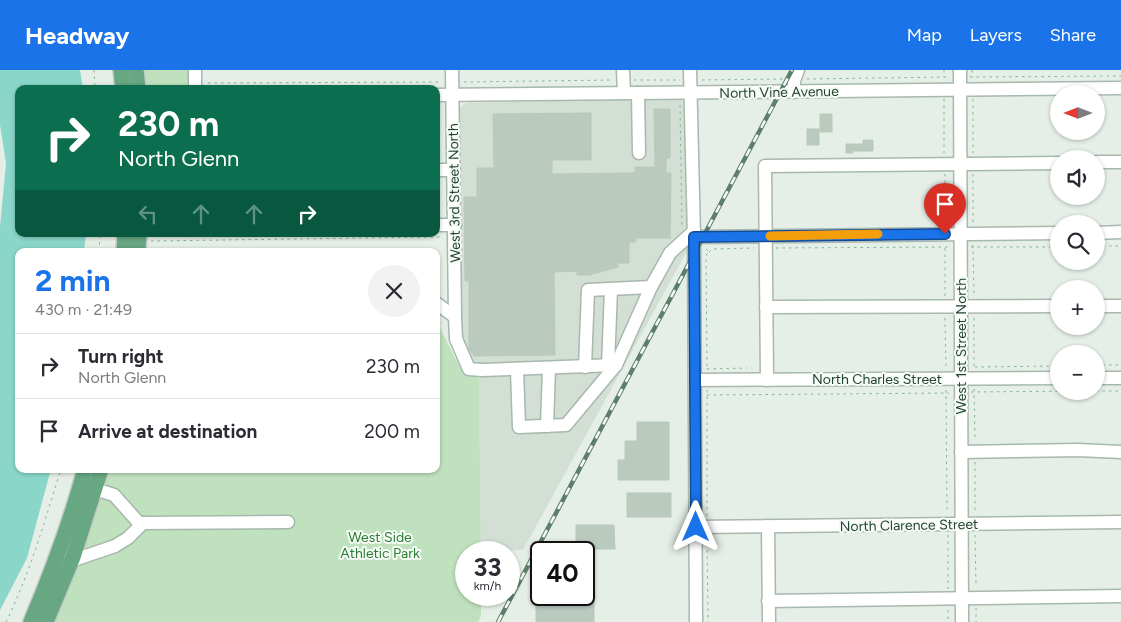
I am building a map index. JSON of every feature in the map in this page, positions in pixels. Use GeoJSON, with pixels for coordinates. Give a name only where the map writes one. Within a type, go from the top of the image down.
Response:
{"type":"FeatureCollection","features":[{"type":"Feature","properties":{"kind":"main road"},"geometry":{"type":"LineString","coordinates":[[121,70],[123,85]]}},
{"type":"Feature","properties":{"kind":"main road"},"geometry":{"type":"LineString","coordinates":[[136,70],[138,85]]}},
{"type":"Feature","properties":{"kind":"main road"},"geometry":{"type":"LineString","coordinates":[[31,622],[51,576],[85,473]]}},
{"type":"Feature","properties":{"kind":"main road"},"geometry":{"type":"LineString","coordinates":[[46,622],[72,561],[100,473]]}},
{"type":"Feature","properties":{"kind":"street"},"geometry":{"type":"LineString","coordinates":[[195,70],[195,85]]}},
{"type":"Feature","properties":{"kind":"street","name":"West 3rd Street North"},"geometry":{"type":"LineString","coordinates":[[452,70],[455,225],[454,317],[456,339],[469,369],[517,369]]}},
{"type":"Feature","properties":{"kind":"street"},"geometry":{"type":"LineString","coordinates":[[623,70],[624,93]]}},
{"type":"Feature","properties":{"kind":"street","name":"West 1st Street North"},"geometry":{"type":"LineString","coordinates":[[959,75],[962,622]]}},
{"type":"Feature","properties":{"kind":"street"},"geometry":{"type":"LineString","coordinates":[[690,77],[685,96],[702,527],[696,622]]}},
{"type":"Feature","properties":{"kind":"street","name":"North Vine Avenue"},"geometry":{"type":"LineString","coordinates":[[440,95],[638,93],[685,96],[796,80],[960,89],[1121,88]]}},
{"type":"Feature","properties":{"kind":"street"},"geometry":{"type":"LineString","coordinates":[[638,93],[639,153]]}},
{"type":"Feature","properties":{"kind":"street"},"geometry":{"type":"LineString","coordinates":[[767,380],[765,166],[1050,162]]}},
{"type":"Feature","properties":{"kind":"street"},"geometry":{"type":"LineString","coordinates":[[1105,162],[1121,162]]}},
{"type":"Feature","properties":{"kind":"street"},"geometry":{"type":"LineString","coordinates":[[440,170],[454,170]]}},
{"type":"Feature","properties":{"kind":"street"},"geometry":{"type":"LineString","coordinates":[[440,225],[455,225]]}},
{"type":"Feature","properties":{"kind":"street"},"geometry":{"type":"LineString","coordinates":[[1105,232],[1121,232]]}},
{"type":"Feature","properties":{"kind":"street"},"geometry":{"type":"LineString","coordinates":[[612,366],[517,369],[519,428],[566,425],[612,366],[650,287],[670,253],[690,237],[766,242],[960,233],[1050,233]]}},
{"type":"Feature","properties":{"kind":"street"},"geometry":{"type":"LineString","coordinates":[[586,367],[588,290],[650,287]]}},
{"type":"Feature","properties":{"kind":"street"},"geometry":{"type":"LineString","coordinates":[[611,289],[612,366]]}},
{"type":"Feature","properties":{"kind":"street"},"geometry":{"type":"LineString","coordinates":[[440,306],[454,317]]}},
{"type":"Feature","properties":{"kind":"street"},"geometry":{"type":"LineString","coordinates":[[766,307],[1050,306]]}},
{"type":"Feature","properties":{"kind":"street"},"geometry":{"type":"LineString","coordinates":[[1105,306],[1121,306]]}},
{"type":"Feature","properties":{"kind":"street"},"geometry":{"type":"LineString","coordinates":[[547,426],[549,368]]}},
{"type":"Feature","properties":{"kind":"street","name":"North Charles Street"},"geometry":{"type":"LineString","coordinates":[[695,380],[1050,378]]}},
{"type":"Feature","properties":{"kind":"street"},"geometry":{"type":"LineString","coordinates":[[1105,378],[1121,378]]}},
{"type":"Feature","properties":{"kind":"street"},"geometry":{"type":"LineString","coordinates":[[961,452],[1078,450],[1121,452]]}},
{"type":"Feature","properties":{"kind":"street"},"geometry":{"type":"LineString","coordinates":[[95,489],[114,495],[138,523],[288,522]]}},
{"type":"Feature","properties":{"kind":"street","name":"North Clarence Street"},"geometry":{"type":"LineString","coordinates":[[702,527],[1121,522]]}},
{"type":"Feature","properties":{"kind":"street"},"geometry":{"type":"LineString","coordinates":[[72,561],[106,549],[128,538],[143,523]]}},
{"type":"Feature","properties":{"kind":"street"},"geometry":{"type":"LineString","coordinates":[[768,526],[768,622]]}},
{"type":"Feature","properties":{"kind":"street"},"geometry":{"type":"LineString","coordinates":[[768,601],[1121,596]]}},
{"type":"Feature","properties":{"kind":"path"},"geometry":{"type":"LineString","coordinates":[[94,70],[95,85]]}},
{"type":"Feature","properties":{"kind":"path"},"geometry":{"type":"LineString","coordinates":[[944,70],[944,77]]}},
{"type":"Feature","properties":{"kind":"path"},"geometry":{"type":"LineString","coordinates":[[972,70],[973,83]]}},
{"type":"Feature","properties":{"kind":"path"},"geometry":{"type":"LineString","coordinates":[[674,80],[690,77],[796,80],[944,77],[959,75],[972,77],[1121,76]]}},
{"type":"Feature","properties":{"kind":"path"},"geometry":{"type":"LineString","coordinates":[[685,96],[690,237]]}},
{"type":"Feature","properties":{"kind":"path"},"geometry":{"type":"LineString","coordinates":[[141,242],[440,237]]}},
{"type":"Feature","properties":{"kind":"path"},"geometry":{"type":"LineString","coordinates":[[707,374],[706,256],[712,249],[766,242],[952,247]]}},
{"type":"Feature","properties":{"kind":"path"},"geometry":{"type":"LineString","coordinates":[[967,247],[1050,246]]}},
{"type":"Feature","properties":{"kind":"path"},"geometry":{"type":"LineString","coordinates":[[1105,246],[1121,246]]}},
{"type":"Feature","properties":{"kind":"path"},"geometry":{"type":"LineString","coordinates":[[703,247],[709,252]]}},
{"type":"Feature","properties":{"kind":"path"},"geometry":{"type":"LineString","coordinates":[[1105,365],[1121,365]]}},
{"type":"Feature","properties":{"kind":"path"},"geometry":{"type":"LineString","coordinates":[[968,367],[1050,366]]}},
{"type":"Feature","properties":{"kind":"path"},"geometry":{"type":"LineString","coordinates":[[946,386],[947,520]]}},
{"type":"Feature","properties":{"kind":"path"},"geometry":{"type":"LineString","coordinates":[[708,389],[702,527],[708,622]]}},
{"type":"Feature","properties":{"kind":"path"},"geometry":{"type":"LineString","coordinates":[[968,392],[1050,391]]}},
{"type":"Feature","properties":{"kind":"path"},"geometry":{"type":"LineString","coordinates":[[1105,391],[1121,391]]}},
{"type":"Feature","properties":{"kind":"path"},"geometry":{"type":"LineString","coordinates":[[708,395],[953,393]]}},
{"type":"Feature","properties":{"kind":"path"},"geometry":{"type":"LineString","coordinates":[[6,622],[17,600],[60,473]]}},
{"type":"Feature","properties":{"kind":"path"},"geometry":{"type":"LineString","coordinates":[[948,530],[948,622]]}},
{"type":"Feature","properties":{"kind":"path"},"geometry":{"type":"LineString","coordinates":[[975,531],[976,622]]}},
{"type":"Feature","properties":{"kind":"shaded area"},"geometry":{"type":"Polygon","coordinates":[[[673,98],[685,103],[687,251],[523,550],[520,550],[520,541],[481,541],[479,378],[481,365],[466,360],[461,351],[458,111],[461,106],[467,103],[673,98]]]}},
{"type":"Feature","properties":{"kind":"green space"},"geometry":{"type":"Polygon","coordinates":[[[140,70],[189,70],[189,85],[142,85],[140,70]]]}},
{"type":"Feature","properties":{"kind":"green space","name":"West Side Athletic Park"},"geometry":{"type":"Polygon","coordinates":[[[440,328],[459,366],[466,373],[479,378],[481,541],[455,541],[455,606],[481,606],[481,616],[478,622],[51,622],[104,473],[440,473],[440,328]]]}},
{"type":"Feature","properties":{"kind":"water"},"geometry":{"type":"Polygon","coordinates":[[[0,70],[80,70],[82,85],[15,85],[15,237],[86,237],[84,248],[15,248],[15,473],[50,473],[27,558],[0,610],[0,227],[6,163],[0,125],[0,70]]]}},
{"type":"Feature","properties":{"kind":"building"},"geometry":{"type":"Polygon","coordinates":[[[654,109],[670,109],[670,158],[666,158],[666,173],[671,173],[670,238],[636,238],[636,242],[629,242],[629,263],[618,263],[618,267],[589,275],[577,275],[577,271],[554,272],[555,355],[474,356],[469,349],[469,281],[465,281],[464,197],[477,197],[477,168],[494,168],[493,114],[591,113],[591,160],[552,160],[552,174],[635,173],[635,167],[655,167],[654,109]]]}},
{"type":"Feature","properties":{"kind":"building"},"geometry":{"type":"Polygon","coordinates":[[[820,114],[832,114],[832,132],[820,132],[820,114]]]}},
{"type":"Feature","properties":{"kind":"building"},"geometry":{"type":"Polygon","coordinates":[[[807,129],[819,129],[819,145],[807,145],[807,129]]]}},
{"type":"Feature","properties":{"kind":"building"},"geometry":{"type":"Polygon","coordinates":[[[863,140],[873,140],[873,151],[846,153],[846,144],[863,144],[863,140]]]}},
{"type":"Feature","properties":{"kind":"building"},"geometry":{"type":"Polygon","coordinates":[[[637,422],[669,422],[669,480],[618,480],[618,460],[625,460],[625,441],[637,441],[637,422]]]}},
{"type":"Feature","properties":{"kind":"building"},"geometry":{"type":"Polygon","coordinates":[[[627,493],[671,493],[671,517],[627,517],[627,493]]]}},
{"type":"Feature","properties":{"kind":"building"},"geometry":{"type":"Polygon","coordinates":[[[576,525],[614,525],[615,549],[595,549],[595,541],[576,541],[576,525]]]}},
{"type":"Feature","properties":{"kind":"building"},"geometry":{"type":"Polygon","coordinates":[[[536,606],[594,606],[594,622],[536,622],[536,606]]]}},
{"type":"Feature","properties":{"kind":"railway"},"geometry":{"type":"LineString","coordinates":[[498,622],[792,70]]}},
{"type":"Feature","properties":{"kind":"slow traffic"},"geometry":{"type":"LineString","coordinates":[[770,236],[878,234]]}},
{"type":"Feature","properties":{"kind":"route"},"geometry":{"type":"LineString","coordinates":[[696,527],[694,237],[945,234]]}}]}
